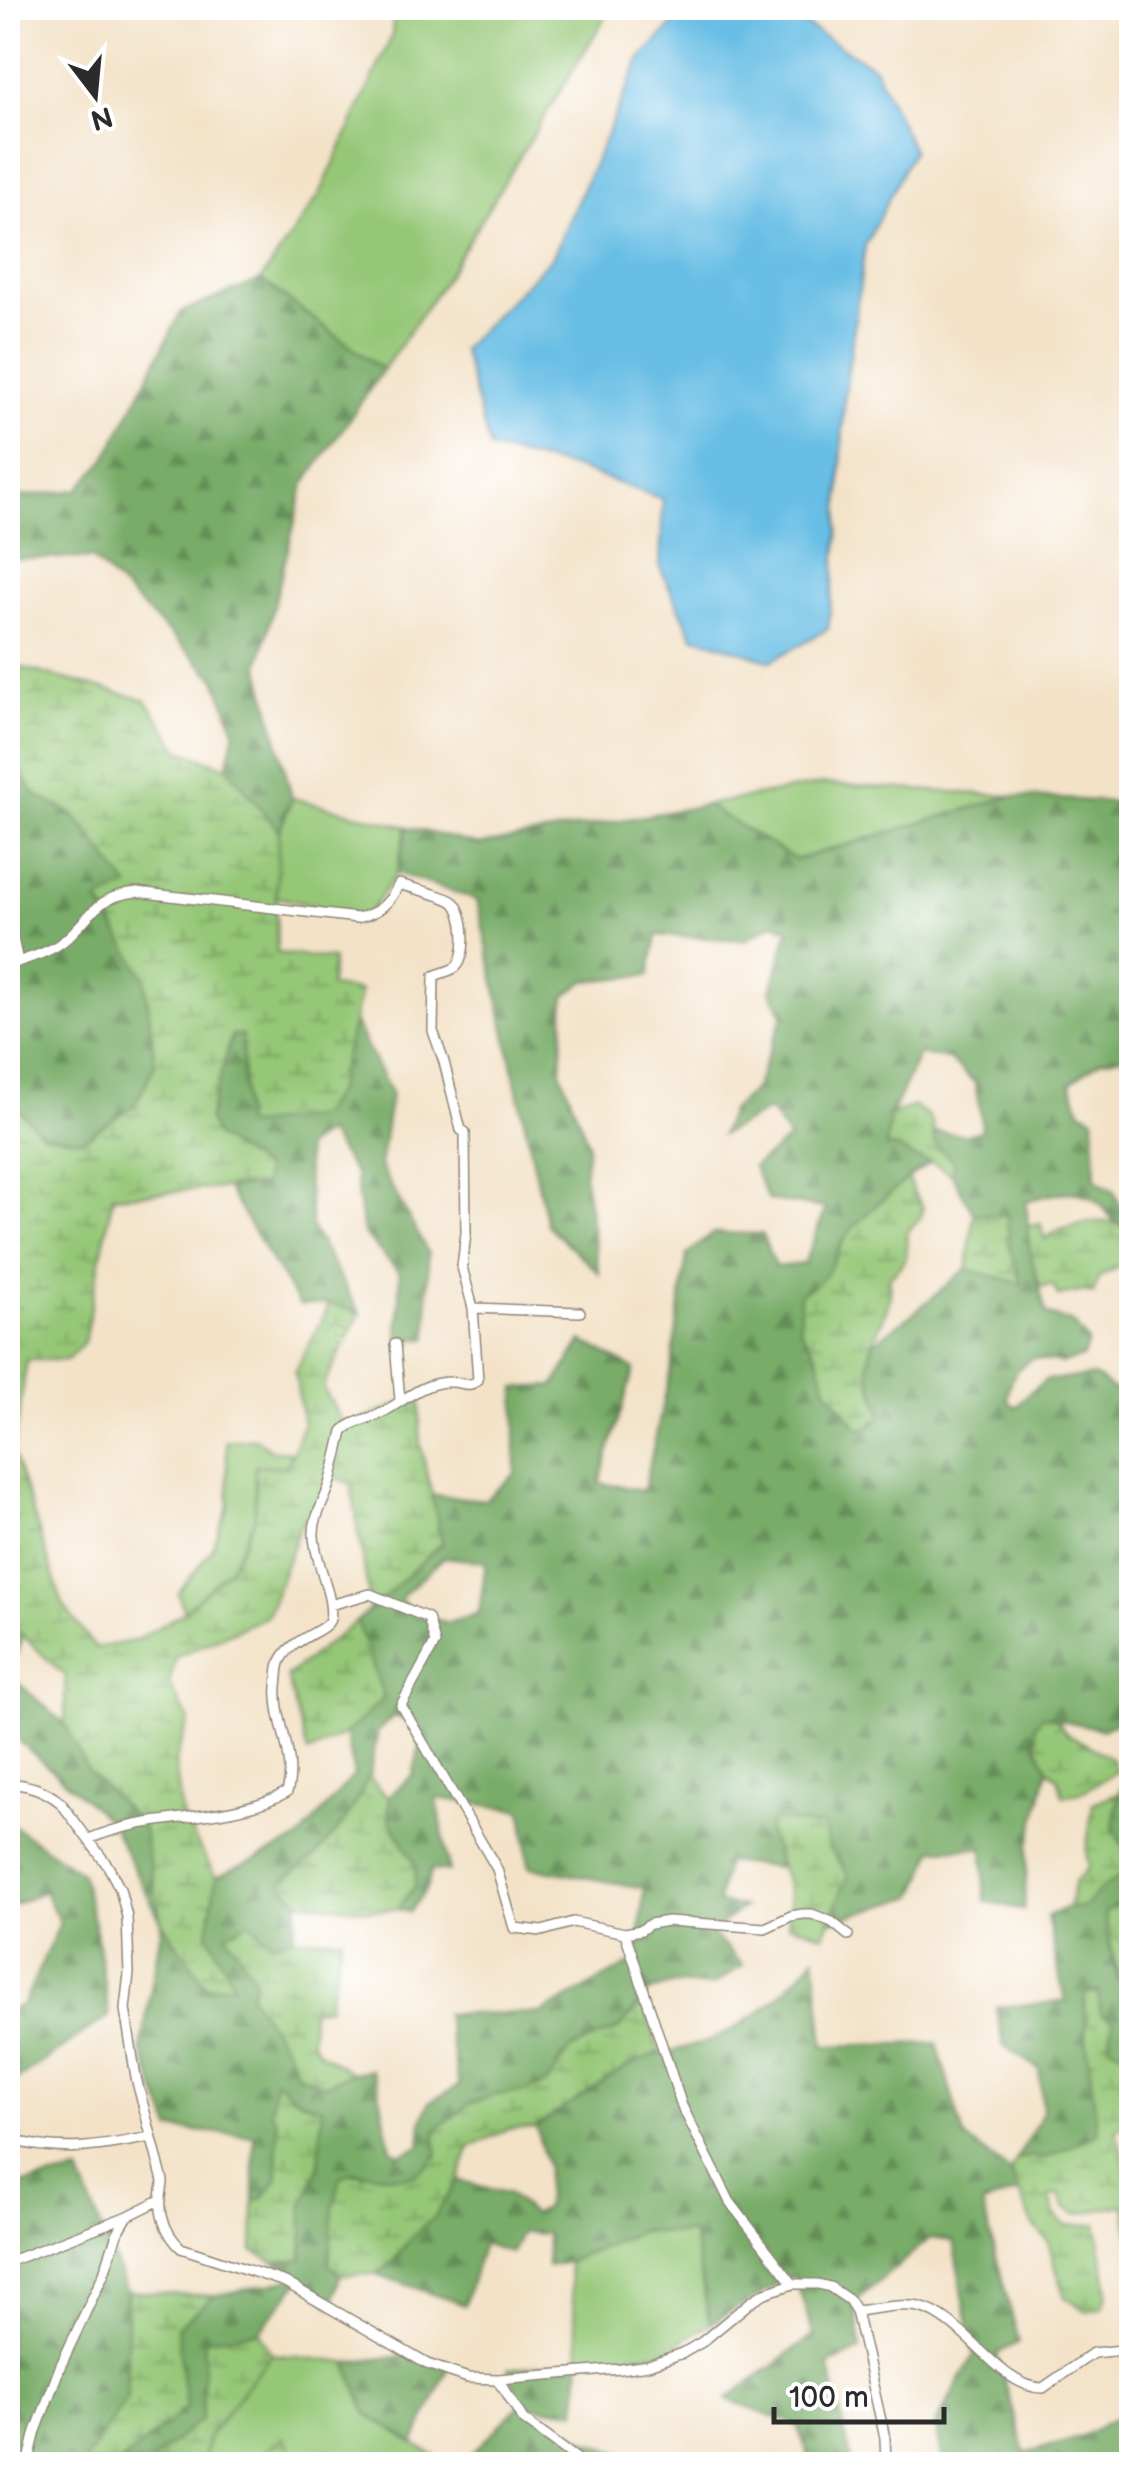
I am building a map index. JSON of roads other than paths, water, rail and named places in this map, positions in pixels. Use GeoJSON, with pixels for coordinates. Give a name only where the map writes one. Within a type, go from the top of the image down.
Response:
{"type":"FeatureCollection","features":[{"type":"Feature","properties":{"kind":"street"},"geometry":{"type":"LineString","coordinates":[[8,916],[13,963],[64,942],[96,906],[116,894],[137,892],[358,918],[377,914],[399,884],[455,902],[464,916],[460,960],[456,967],[434,976],[433,1030],[460,1130],[464,1132],[466,1233],[462,1266],[473,1308],[478,1380],[468,1386],[451,1381],[426,1386],[343,1431],[314,1534],[330,1618],[326,1626],[295,1642],[280,1662],[276,1692],[292,1776],[288,1792],[268,1803],[202,1816],[154,1820],[90,1839]]}},
{"type":"Feature","properties":{"kind":"street"},"geometry":{"type":"LineString","coordinates":[[473,1308],[580,1312]]}},
{"type":"Feature","properties":{"kind":"street"},"geometry":{"type":"LineString","coordinates":[[395,1344],[400,1400]]}},
{"type":"Feature","properties":{"kind":"street"},"geometry":{"type":"LineString","coordinates":[[330,1605],[370,1594],[428,1618],[435,1644],[400,1705],[498,1870],[514,1928],[542,1931],[573,1922],[626,1933],[668,1921],[765,1928],[791,1916],[812,1914],[832,1922],[848,1936]]}},
{"type":"Feature","properties":{"kind":"street"},"geometry":{"type":"LineString","coordinates":[[8,1783],[32,1786],[52,1796],[90,1839],[120,1890],[128,1917],[126,2009],[136,2078],[163,2181],[160,2200],[167,2230],[181,2248],[285,2282],[427,2364],[468,2378],[621,2369],[668,2359],[702,2342],[765,2293],[793,2284],[818,2284],[849,2300],[856,2311],[885,2438],[886,2464]]}},
{"type":"Feature","properties":{"kind":"street"},"geometry":{"type":"LineString","coordinates":[[626,1933],[682,2106],[730,2202],[793,2284]]}},
{"type":"Feature","properties":{"kind":"street"},"geometry":{"type":"LineString","coordinates":[[8,2139],[36,2147],[65,2149],[151,2137]]}},
{"type":"Feature","properties":{"kind":"street"},"geometry":{"type":"LineString","coordinates":[[8,2262],[160,2200]]}},
{"type":"Feature","properties":{"kind":"street"},"geometry":{"type":"LineString","coordinates":[[28,2464],[60,2367],[128,2216]]}},
{"type":"Feature","properties":{"kind":"street"},"geometry":{"type":"LineString","coordinates":[[856,2311],[916,2306],[934,2312],[1017,2380],[1038,2390],[1093,2353],[1132,2349]]}},
{"type":"Feature","properties":{"kind":"street"},"geometry":{"type":"LineString","coordinates":[[498,2379],[524,2419],[584,2464]]}},
{"type":"Feature","properties":{"kind":"water"},"geometry":{"type":"Polygon","coordinates":[[[688,8],[765,8],[789,15],[874,67],[913,150],[865,246],[844,400],[838,539],[828,629],[771,661],[693,636],[660,568],[663,499],[572,467],[490,449],[462,349],[553,256],[640,60],[688,8]]]}}]}
